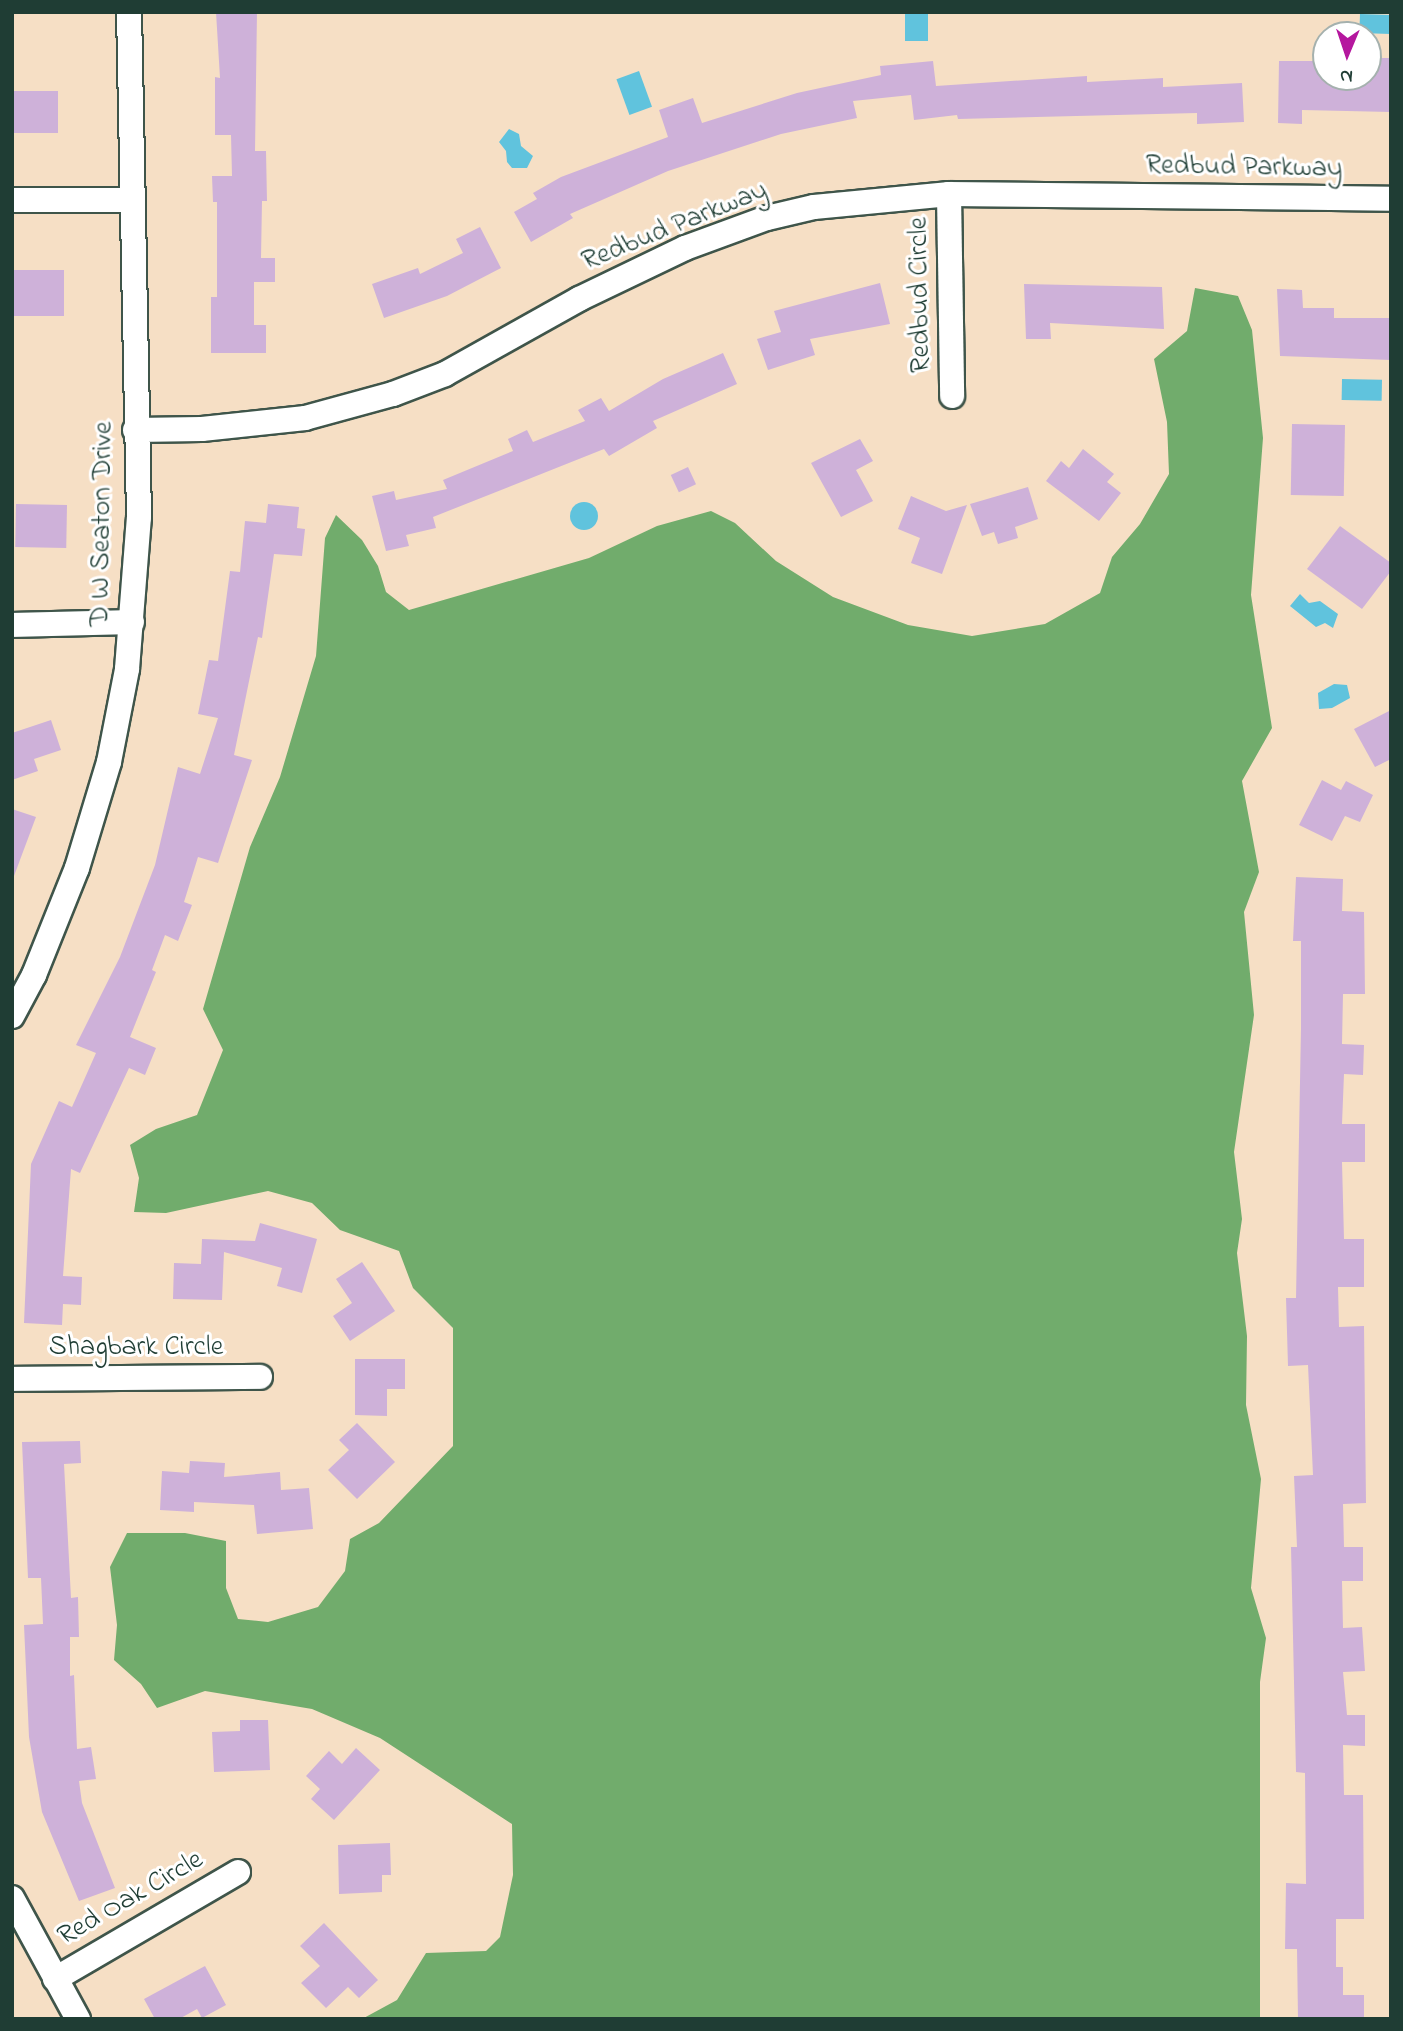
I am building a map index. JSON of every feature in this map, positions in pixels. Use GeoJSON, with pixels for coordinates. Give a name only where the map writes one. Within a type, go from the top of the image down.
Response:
{"type":"FeatureCollection","features":[{"type":"Feature","properties":{"kind":"street","name":"D W Seaton Drive"},"geometry":{"type":"LineString","coordinates":[[12,1016],[61,910],[97,806],[119,718],[132,622],[138,517],[130,200],[129,12]]}},
{"type":"Feature","properties":{"kind":"street","name":"Redbud Parkway"},"geometry":{"type":"LineString","coordinates":[[135,430],[202,429],[305,418],[369,401],[445,374],[579,299],[685,248],[767,218],[864,199],[949,194],[1391,200]]}},
{"type":"Feature","properties":{"kind":"street","name":"Redbud Circle"},"geometry":{"type":"LineString","coordinates":[[949,194],[952,396]]}},
{"type":"Feature","properties":{"kind":"street"},"geometry":{"type":"LineString","coordinates":[[12,200],[130,200]]}},
{"type":"Feature","properties":{"kind":"street"},"geometry":{"type":"LineString","coordinates":[[12,625],[132,622]]}},
{"type":"Feature","properties":{"kind":"street","name":"Shagbark Circle"},"geometry":{"type":"LineString","coordinates":[[12,1379],[260,1377]]}},
{"type":"Feature","properties":{"kind":"street","name":"Red Oak Circle"},"geometry":{"type":"LineString","coordinates":[[55,1979],[238,1872]]}},
{"type":"Feature","properties":{"kind":"street"},"geometry":{"type":"LineString","coordinates":[[12,1898],[78,2019]]}},
{"type":"Feature","properties":{"kind":"green space"},"geometry":{"type":"Polygon","coordinates":[[[1195,288],[1238,296],[1252,330],[1263,438],[1251,595],[1272,728],[1242,781],[1259,872],[1244,912],[1254,1015],[1234,1152],[1242,1219],[1237,1253],[1247,1336],[1246,1405],[1261,1479],[1251,1588],[1266,1638],[1260,1682],[1260,2019],[362,2019],[397,2000],[426,1953],[486,1951],[500,1937],[513,1875],[512,1824],[380,1738],[312,1709],[205,1691],[157,1708],[141,1684],[114,1660],[117,1625],[110,1567],[127,1533],[185,1533],[226,1541],[226,1588],[238,1619],[268,1622],[318,1607],[345,1571],[350,1539],[379,1523],[453,1446],[453,1328],[413,1288],[399,1251],[340,1230],[312,1203],[268,1191],[166,1213],[134,1212],[139,1178],[130,1145],[156,1129],[197,1115],[223,1050],[203,1009],[250,847],[280,777],[316,656],[325,538],[336,515],[362,540],[378,566],[386,592],[409,610],[589,558],[657,526],[711,511],[735,523],[776,561],[833,597],[908,625],[972,636],[1045,624],[1100,593],[1112,557],[1140,524],[1169,474],[1167,422],[1154,359],[1187,331],[1195,288]]]}},
{"type":"Feature","properties":{"kind":"water"},"geometry":{"type":"Polygon","coordinates":[[[905,12],[928,12],[928,41],[905,41],[905,12]]]}},
{"type":"Feature","properties":{"kind":"water"},"geometry":{"type":"Polygon","coordinates":[[[1360,14],[1391,15],[1390,34],[1382,34],[1382,21],[1360,21],[1360,14]]]}},
{"type":"Feature","properties":{"kind":"water"},"geometry":{"type":"Polygon","coordinates":[[[639,71],[652,107],[629,115],[616,79],[639,71]]]}},
{"type":"Feature","properties":{"kind":"water"},"geometry":{"type":"Polygon","coordinates":[[[509,129],[519,134],[521,146],[533,156],[527,168],[512,168],[507,162],[506,151],[499,142],[509,129]]]}},
{"type":"Feature","properties":{"kind":"water"},"geometry":{"type":"Polygon","coordinates":[[[1342,379],[1382,380],[1382,401],[1342,400],[1342,379]]]}},
{"type":"Feature","properties":{"kind":"water"},"geometry":{"type":"Polygon","coordinates":[[[584,502],[594,506],[598,516],[594,526],[584,530],[574,526],[570,516],[574,506],[584,502]]]}},
{"type":"Feature","properties":{"kind":"water"},"geometry":{"type":"Polygon","coordinates":[[[1300,594],[1309,603],[1320,601],[1338,614],[1333,628],[1325,623],[1316,627],[1290,606],[1300,594]]]}},
{"type":"Feature","properties":{"kind":"water"},"geometry":{"type":"Polygon","coordinates":[[[1334,684],[1347,685],[1350,698],[1332,708],[1319,709],[1318,693],[1334,684]]]}},
{"type":"Feature","properties":{"kind":"building"},"geometry":{"type":"Polygon","coordinates":[[[216,12],[257,12],[255,151],[266,151],[267,201],[262,201],[261,258],[275,258],[275,282],[254,282],[254,325],[266,325],[266,353],[211,353],[211,297],[217,297],[217,202],[213,202],[212,176],[232,176],[231,135],[215,135],[215,77],[220,78],[216,12]]]}},
{"type":"Feature","properties":{"kind":"building"},"geometry":{"type":"Polygon","coordinates":[[[1382,58],[1391,58],[1391,112],[1302,110],[1302,124],[1278,123],[1279,61],[1312,61],[1312,91],[1382,91],[1382,58]]]}},
{"type":"Feature","properties":{"kind":"building"},"geometry":{"type":"Polygon","coordinates":[[[933,61],[936,86],[1087,76],[1087,82],[1163,78],[1163,87],[1242,83],[1244,122],[1197,124],[1197,113],[958,119],[957,115],[914,120],[911,95],[853,101],[857,118],[781,134],[668,171],[570,214],[573,218],[531,242],[514,212],[537,199],[533,193],[561,177],[668,137],[659,110],[693,98],[702,123],[797,93],[881,75],[880,66],[933,61]]]}},
{"type":"Feature","properties":{"kind":"building"},"geometry":{"type":"Polygon","coordinates":[[[12,91],[58,91],[58,133],[12,133],[12,91]]]}},
{"type":"Feature","properties":{"kind":"building"},"geometry":{"type":"Polygon","coordinates":[[[480,227],[501,268],[447,296],[384,318],[372,284],[418,268],[420,274],[463,253],[456,239],[480,227]]]}},
{"type":"Feature","properties":{"kind":"building"},"geometry":{"type":"Polygon","coordinates":[[[12,270],[64,270],[64,316],[12,316],[12,270]]]}},
{"type":"Feature","properties":{"kind":"building"},"geometry":{"type":"Polygon","coordinates":[[[880,283],[890,324],[810,339],[815,355],[768,370],[757,339],[781,332],[774,311],[880,283]]]}},
{"type":"Feature","properties":{"kind":"building"},"geometry":{"type":"Polygon","coordinates":[[[1024,284],[1162,287],[1164,329],[1050,323],[1051,339],[1026,339],[1024,284]]]}},
{"type":"Feature","properties":{"kind":"building"},"geometry":{"type":"Polygon","coordinates":[[[1277,289],[1302,290],[1303,308],[1334,308],[1334,318],[1391,318],[1391,360],[1280,356],[1277,289]]]}},
{"type":"Feature","properties":{"kind":"building"},"geometry":{"type":"Polygon","coordinates":[[[723,353],[737,384],[653,421],[657,428],[609,456],[604,449],[433,517],[436,528],[406,535],[409,546],[386,551],[372,496],[394,491],[396,500],[447,489],[443,480],[513,451],[508,439],[527,430],[533,442],[585,421],[578,410],[601,398],[609,411],[663,379],[723,353]]]}},
{"type":"Feature","properties":{"kind":"building"},"geometry":{"type":"Polygon","coordinates":[[[1292,424],[1345,425],[1344,496],[1291,495],[1292,424]]]}},
{"type":"Feature","properties":{"kind":"building"},"geometry":{"type":"Polygon","coordinates":[[[860,439],[873,461],[856,470],[873,501],[841,517],[811,463],[860,439]]]}},
{"type":"Feature","properties":{"kind":"building"},"geometry":{"type":"Polygon","coordinates":[[[1083,449],[1114,474],[1107,482],[1121,493],[1099,521],[1046,481],[1061,461],[1069,468],[1083,449]]]}},
{"type":"Feature","properties":{"kind":"building"},"geometry":{"type":"Polygon","coordinates":[[[688,467],[696,484],[679,492],[671,475],[688,467]]]}},
{"type":"Feature","properties":{"kind":"building"},"geometry":{"type":"Polygon","coordinates":[[[1028,487],[1038,519],[1015,527],[1018,538],[998,544],[994,532],[982,536],[970,504],[1028,487]]]}},
{"type":"Feature","properties":{"kind":"building"},"geometry":{"type":"Polygon","coordinates":[[[911,496],[946,511],[967,505],[942,574],[911,563],[920,538],[898,529],[911,496]]]}},
{"type":"Feature","properties":{"kind":"building"},"geometry":{"type":"Polygon","coordinates":[[[16,504],[67,505],[66,548],[15,547],[16,504]]]}},
{"type":"Feature","properties":{"kind":"building"},"geometry":{"type":"Polygon","coordinates":[[[268,504],[299,507],[297,528],[305,529],[302,556],[274,554],[262,638],[258,637],[234,755],[252,760],[218,863],[198,857],[184,902],[192,905],[178,941],[165,935],[152,970],[156,972],[130,1037],[156,1048],[145,1075],[129,1068],[80,1173],[71,1169],[63,1276],[82,1277],[81,1305],[63,1304],[62,1325],[24,1323],[31,1164],[59,1101],[72,1107],[96,1053],[76,1045],[120,957],[155,865],[178,767],[200,774],[218,718],[198,714],[209,660],[218,661],[230,571],[240,572],[245,521],[266,523],[268,504]]]}},
{"type":"Feature","properties":{"kind":"building"},"geometry":{"type":"Polygon","coordinates":[[[1340,526],[1391,563],[1391,571],[1362,609],[1307,569],[1340,526]]]}},
{"type":"Feature","properties":{"kind":"building"},"geometry":{"type":"Polygon","coordinates":[[[1391,710],[1391,759],[1375,767],[1354,729],[1391,710]]]}},
{"type":"Feature","properties":{"kind":"building"},"geometry":{"type":"Polygon","coordinates":[[[51,720],[61,750],[34,759],[38,771],[12,780],[12,733],[51,720]]]}},
{"type":"Feature","properties":{"kind":"building"},"geometry":{"type":"Polygon","coordinates":[[[1322,780],[1341,790],[1346,781],[1373,795],[1360,822],[1345,816],[1332,841],[1299,825],[1322,780]]]}},
{"type":"Feature","properties":{"kind":"building"},"geometry":{"type":"Polygon","coordinates":[[[12,809],[36,817],[14,876],[12,875],[12,809]]]}},
{"type":"Feature","properties":{"kind":"building"},"geometry":{"type":"Polygon","coordinates":[[[1296,877],[1343,879],[1342,911],[1364,912],[1365,994],[1343,994],[1342,1044],[1364,1045],[1363,1075],[1344,1074],[1342,1124],[1365,1124],[1365,1162],[1342,1162],[1344,1239],[1364,1239],[1364,1287],[1338,1287],[1339,1327],[1364,1326],[1366,1503],[1343,1504],[1344,1547],[1363,1547],[1363,1581],[1342,1581],[1343,1628],[1362,1627],[1365,1671],[1343,1672],[1347,1715],[1365,1715],[1365,1746],[1343,1745],[1344,1795],[1363,1795],[1364,1919],[1336,1919],[1336,1967],[1343,1967],[1343,1995],[1364,1995],[1364,2019],[1298,2019],[1297,1949],[1285,1949],[1286,1883],[1306,1884],[1305,1773],[1296,1772],[1291,1547],[1297,1547],[1294,1476],[1313,1475],[1308,1365],[1288,1366],[1286,1298],[1296,1298],[1301,941],[1293,941],[1296,877]]]}},
{"type":"Feature","properties":{"kind":"building"},"geometry":{"type":"Polygon","coordinates":[[[260,1223],[317,1239],[302,1293],[277,1286],[282,1268],[224,1252],[222,1300],[173,1299],[174,1263],[201,1264],[202,1239],[255,1241],[260,1223]]]}},
{"type":"Feature","properties":{"kind":"building"},"geometry":{"type":"Polygon","coordinates":[[[362,1262],[395,1311],[350,1341],[333,1316],[352,1303],[336,1279],[362,1262]]]}},
{"type":"Feature","properties":{"kind":"building"},"geometry":{"type":"Polygon","coordinates":[[[355,1359],[405,1359],[405,1389],[387,1389],[387,1416],[355,1415],[355,1359]]]}},
{"type":"Feature","properties":{"kind":"building"},"geometry":{"type":"Polygon","coordinates":[[[357,1423],[395,1462],[357,1499],[328,1470],[349,1450],[339,1440],[357,1423]]]}},
{"type":"Feature","properties":{"kind":"building"},"geometry":{"type":"Polygon","coordinates":[[[80,1441],[81,1463],[64,1464],[71,1598],[78,1597],[79,1637],[70,1637],[70,1676],[74,1675],[77,1749],[91,1747],[96,1779],[79,1781],[82,1803],[115,1888],[79,1901],[42,1812],[29,1737],[24,1625],[43,1624],[41,1578],[28,1578],[22,1442],[80,1441]]]}},
{"type":"Feature","properties":{"kind":"building"},"geometry":{"type":"Polygon","coordinates":[[[190,1461],[225,1463],[224,1477],[280,1472],[281,1490],[309,1488],[313,1529],[257,1534],[254,1505],[194,1502],[194,1512],[160,1510],[162,1471],[189,1473],[190,1461]]]}},
{"type":"Feature","properties":{"kind":"building"},"geometry":{"type":"Polygon","coordinates":[[[240,1720],[268,1720],[270,1770],[214,1772],[212,1732],[240,1731],[240,1720]]]}},
{"type":"Feature","properties":{"kind":"building"},"geometry":{"type":"Polygon","coordinates":[[[356,1748],[380,1770],[334,1820],[311,1799],[320,1789],[306,1776],[329,1751],[342,1764],[356,1748]]]}},
{"type":"Feature","properties":{"kind":"building"},"geometry":{"type":"Polygon","coordinates":[[[390,1843],[391,1875],[382,1875],[382,1892],[339,1894],[338,1845],[390,1843]]]}},
{"type":"Feature","properties":{"kind":"building"},"geometry":{"type":"Polygon","coordinates":[[[324,1923],[378,1980],[359,1998],[348,1987],[326,2008],[301,1983],[320,1966],[300,1946],[324,1923]]]}},
{"type":"Feature","properties":{"kind":"building"},"geometry":{"type":"Polygon","coordinates":[[[205,1966],[226,2005],[202,2018],[197,2009],[179,2019],[155,2019],[144,1999],[205,1966]]]}}]}
